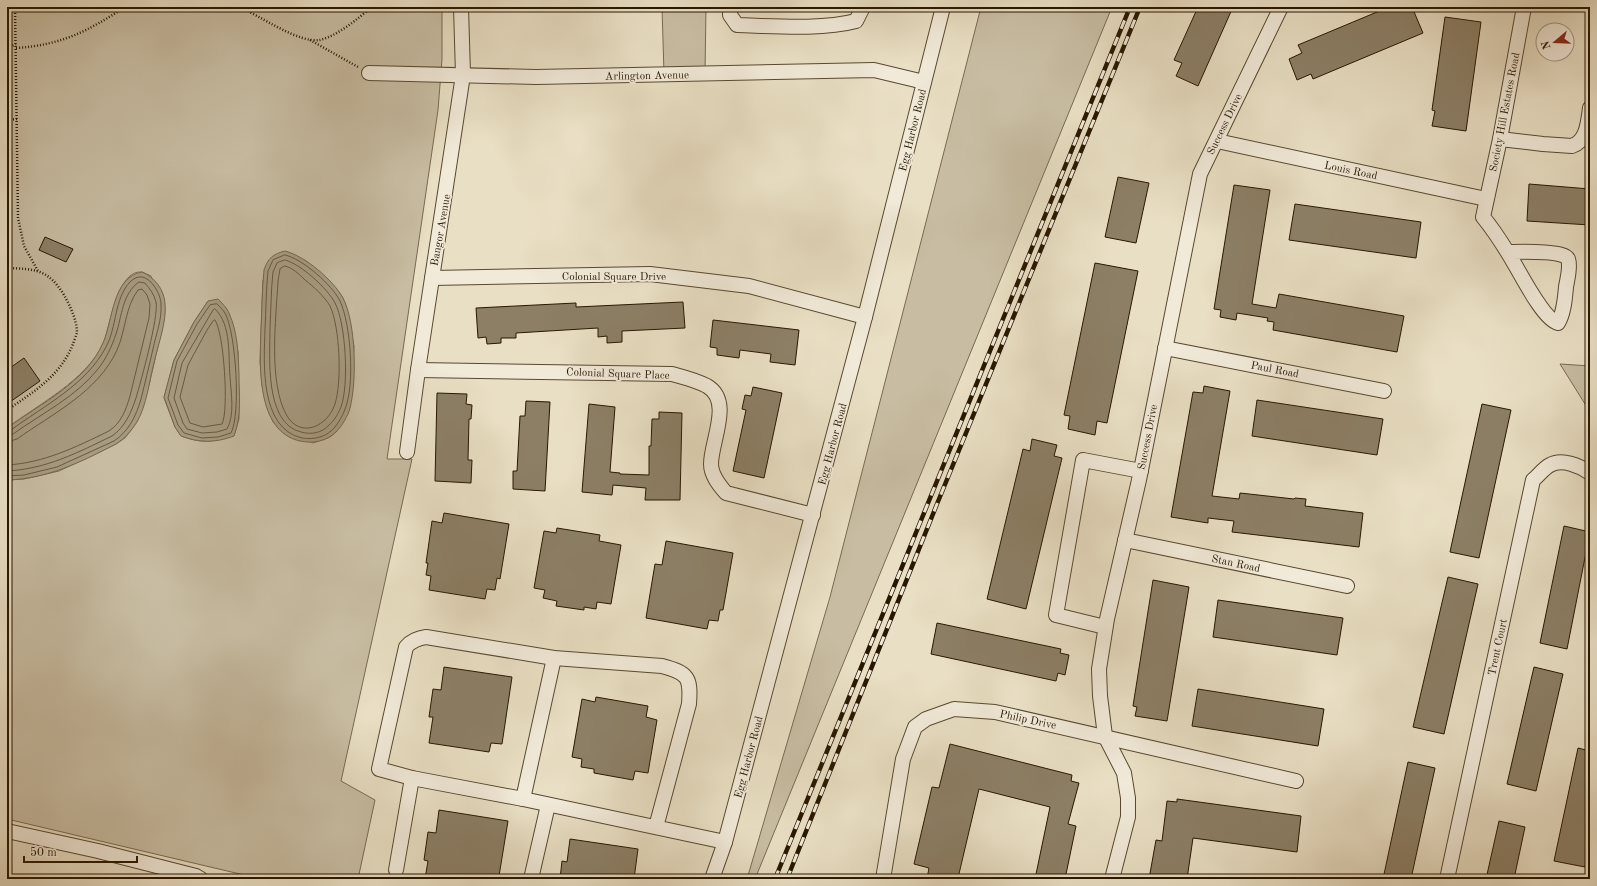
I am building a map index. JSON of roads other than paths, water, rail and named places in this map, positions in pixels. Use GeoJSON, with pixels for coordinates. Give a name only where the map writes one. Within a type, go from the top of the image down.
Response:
{"type":"FeatureCollection","features":[{"type":"Feature","properties":{"kind":"street","name":"Bangor Avenue"},"geometry":{"type":"LineString","coordinates":[[407,452],[463,75],[461,7]]}},
{"type":"Feature","properties":{"kind":"street"},"geometry":{"type":"LineString","coordinates":[[730,7],[730,15],[737,25],[789,26],[840,25],[856,21],[863,7]]}},
{"type":"Feature","properties":{"kind":"street","name":"Egg Harbor Road"},"geometry":{"type":"LineString","coordinates":[[712,879],[725,842],[813,515],[865,317],[943,7]]}},
{"type":"Feature","properties":{"kind":"street","name":"Success Drive"},"geometry":{"type":"LineString","coordinates":[[1112,879],[1128,817],[1128,798],[1124,773],[1105,736],[1100,696],[1099,669],[1105,627],[1141,470],[1200,174],[1281,7]]}},
{"type":"Feature","properties":{"kind":"street","name":"Society Hill Estates Road"},"geometry":{"type":"LineString","coordinates":[[1508,252],[1483,217],[1500,138],[1524,7]]}},
{"type":"Feature","properties":{"kind":"street","name":"Arlington Avenue"},"geometry":{"type":"LineString","coordinates":[[369,73],[536,77],[874,70],[924,82]]}},
{"type":"Feature","properties":{"kind":"street"},"geometry":{"type":"LineString","coordinates":[[1500,138],[1543,144],[1572,146],[1583,137],[1588,123],[1590,108]]}},
{"type":"Feature","properties":{"kind":"street","name":"Louis Road"},"geometry":{"type":"LineString","coordinates":[[1217,141],[1486,199]]}},
{"type":"Feature","properties":{"kind":"street"},"geometry":{"type":"LineString","coordinates":[[1508,252],[1534,252],[1561,255],[1566,257],[1568,260],[1567,282],[1561,319],[1558,323],[1553,322],[1535,298],[1508,252]]}},
{"type":"Feature","properties":{"kind":"street","name":"Colonial Square Drive"},"geometry":{"type":"LineString","coordinates":[[432,278],[650,274],[749,286],[865,317]]}},
{"type":"Feature","properties":{"kind":"street","name":"Paul Road"},"geometry":{"type":"LineString","coordinates":[[1165,348],[1384,391]]}},
{"type":"Feature","properties":{"kind":"street","name":"Colonial Square Place"},"geometry":{"type":"LineString","coordinates":[[418,370],[672,374],[707,386],[716,395],[721,409],[711,465],[718,484],[726,493],[813,515]]}},
{"type":"Feature","properties":{"kind":"street"},"geometry":{"type":"LineString","coordinates":[[1105,627],[1056,615],[1083,460],[1141,470]]}},
{"type":"Feature","properties":{"kind":"street","name":"Trent Court"},"geometry":{"type":"LineString","coordinates":[[1447,879],[1533,480],[1550,465],[1560,462],[1572,464],[1590,473]]}},
{"type":"Feature","properties":{"kind":"street","name":"Stan Road"},"geometry":{"type":"LineString","coordinates":[[1125,540],[1347,586]]}},
{"type":"Feature","properties":{"kind":"street"},"geometry":{"type":"LineString","coordinates":[[656,827],[689,704],[690,687],[687,678],[679,671],[662,666],[554,658],[426,637],[420,638],[406,646],[379,769],[412,778],[548,804],[725,842]]}},
{"type":"Feature","properties":{"kind":"street"},"geometry":{"type":"LineString","coordinates":[[523,799],[554,658]]}},
{"type":"Feature","properties":{"kind":"street","name":"Philip Drive"},"geometry":{"type":"LineString","coordinates":[[883,879],[903,759],[914,727],[926,719],[954,709],[995,712],[1296,781]]}},
{"type":"Feature","properties":{"kind":"street"},"geometry":{"type":"LineString","coordinates":[[396,870],[412,778]]}},
{"type":"Feature","properties":{"kind":"street"},"geometry":{"type":"LineString","coordinates":[[531,879],[548,804]]}},
{"type":"Feature","properties":{"kind":"street"},"geometry":{"type":"LineString","coordinates":[[7,831],[98,851],[196,876],[201,879]]}},
{"type":"Feature","properties":{"kind":"water"},"geometry":{"type":"Polygon","coordinates":[[[285,251],[310,263],[333,284],[343,298],[351,322],[354,352],[354,383],[350,408],[344,421],[336,432],[324,440],[315,442],[300,441],[285,435],[275,424],[268,410],[263,394],[260,359],[264,270],[267,262],[272,257],[285,251]]]}},
{"type":"Feature","properties":{"kind":"water"},"geometry":{"type":"Polygon","coordinates":[[[142,272],[151,277],[158,284],[163,293],[165,318],[143,408],[137,422],[128,434],[116,444],[77,463],[50,473],[22,479],[7,480],[7,428],[61,391],[74,381],[85,369],[95,357],[103,343],[119,291],[125,282],[132,276],[142,272]]]}},
{"type":"Feature","properties":{"kind":"water"},"geometry":{"type":"Polygon","coordinates":[[[218,299],[228,311],[236,336],[240,398],[239,413],[237,428],[234,436],[214,441],[201,441],[181,436],[175,427],[164,397],[174,360],[194,322],[208,301],[218,299]]]}},
{"type":"Feature","properties":{"kind":"railway"},"geometry":{"type":"LineString","coordinates":[[775,879],[1130,7]]}},
{"type":"Feature","properties":{"kind":"railway"},"geometry":{"type":"LineString","coordinates":[[787,879],[937,504],[1140,7]]}}]}
